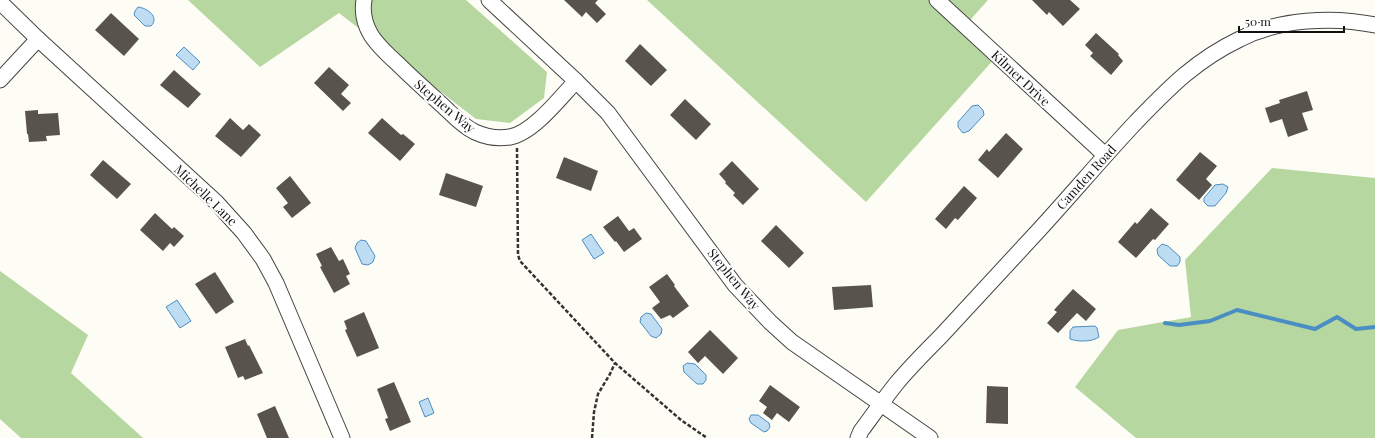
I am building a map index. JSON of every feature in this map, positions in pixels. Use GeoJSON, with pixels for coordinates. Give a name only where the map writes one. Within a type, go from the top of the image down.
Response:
{"type":"FeatureCollection","features":[{"type":"Feature","properties":{"kind":"street","name":"Stephen Way"},"geometry":{"type":"LineString","coordinates":[[364,0],[363,7],[365,21],[370,34],[412,78],[464,125],[474,132],[499,138],[517,135],[524,132],[537,122],[576,81]]}},
{"type":"Feature","properties":{"kind":"street","name":"Stephen Way"},"geometry":{"type":"LineString","coordinates":[[489,0],[608,113],[736,285],[770,322],[792,342],[930,438]]}},
{"type":"Feature","properties":{"kind":"street","name":"Kilmer Drive"},"geometry":{"type":"LineString","coordinates":[[937,0],[1105,155]]}},
{"type":"Feature","properties":{"kind":"street","name":"Michelle Lane"},"geometry":{"type":"LineString","coordinates":[[0,2],[38,39],[216,202],[244,233],[263,259],[276,283],[342,438]]}},
{"type":"Feature","properties":{"kind":"street","name":"Camden Road"},"geometry":{"type":"LineString","coordinates":[[858,438],[898,382],[1040,229],[1105,155],[1173,84],[1192,68],[1241,38],[1267,29],[1296,22],[1324,20],[1359,22],[1375,25]]}},
{"type":"Feature","properties":{"kind":"street"},"geometry":{"type":"LineString","coordinates":[[0,80],[38,39]]}},
{"type":"Feature","properties":{"kind":"path"},"geometry":{"type":"LineString","coordinates":[[517,135],[518,255],[520,261],[615,363],[681,420],[707,438]]}},
{"type":"Feature","properties":{"kind":"path"},"geometry":{"type":"LineString","coordinates":[[592,438],[594,412],[598,394],[615,363]]}},
{"type":"Feature","properties":{"kind":"green space"},"geometry":{"type":"Polygon","coordinates":[[[188,0],[466,0],[547,72],[544,98],[510,123],[476,119],[339,13],[260,67],[188,0]]]}},
{"type":"Feature","properties":{"kind":"green space"},"geometry":{"type":"Polygon","coordinates":[[[647,0],[988,0],[964,27],[996,57],[866,202],[647,0]]]}},
{"type":"Feature","properties":{"kind":"green space"},"geometry":{"type":"Polygon","coordinates":[[[1272,168],[1375,178],[1375,438],[1136,438],[1075,387],[1118,330],[1191,317],[1185,260],[1272,168]]]}},
{"type":"Feature","properties":{"kind":"green space"},"geometry":{"type":"Polygon","coordinates":[[[0,271],[88,335],[71,373],[143,438],[21,438],[0,419],[0,271]]]}},
{"type":"Feature","properties":{"kind":"water"},"geometry":{"type":"Polygon","coordinates":[[[138,7],[145,9],[153,16],[154,19],[151,26],[145,26],[134,15],[138,7]]]}},
{"type":"Feature","properties":{"kind":"water"},"geometry":{"type":"Polygon","coordinates":[[[184,47],[200,62],[193,70],[176,55],[184,47]]]}},
{"type":"Feature","properties":{"kind":"water"},"geometry":{"type":"Polygon","coordinates":[[[978,105],[983,110],[984,115],[969,131],[963,133],[958,127],[958,122],[972,106],[978,105]]]}},
{"type":"Feature","properties":{"kind":"water"},"geometry":{"type":"Polygon","coordinates":[[[1223,184],[1228,187],[1226,193],[1215,206],[1208,206],[1204,202],[1204,198],[1215,185],[1223,184]]]}},
{"type":"Feature","properties":{"kind":"water"},"geometry":{"type":"Polygon","coordinates":[[[591,234],[604,253],[594,259],[582,240],[591,234]]]}},
{"type":"Feature","properties":{"kind":"water"},"geometry":{"type":"Polygon","coordinates":[[[361,240],[366,241],[375,256],[373,262],[368,265],[362,264],[355,248],[357,243],[361,240]]]}},
{"type":"Feature","properties":{"kind":"water"},"geometry":{"type":"Polygon","coordinates":[[[1162,244],[1168,246],[1180,257],[1180,262],[1177,266],[1170,266],[1158,255],[1157,249],[1162,244]]]}},
{"type":"Feature","properties":{"kind":"water"},"geometry":{"type":"Polygon","coordinates":[[[177,300],[191,321],[180,328],[166,307],[177,300]]]}},
{"type":"Feature","properties":{"kind":"water"},"geometry":{"type":"Polygon","coordinates":[[[646,313],[651,314],[662,329],[661,334],[656,338],[651,336],[640,322],[641,317],[646,313]]]}},
{"type":"Feature","properties":{"kind":"water"},"geometry":{"type":"Polygon","coordinates":[[[1095,326],[1099,337],[1096,339],[1077,341],[1070,339],[1070,331],[1073,327],[1095,326]]]}},
{"type":"Feature","properties":{"kind":"water"},"geometry":{"type":"Polygon","coordinates":[[[687,363],[695,364],[706,375],[706,380],[703,384],[697,384],[684,372],[683,366],[687,363]]]}},
{"type":"Feature","properties":{"kind":"water"},"geometry":{"type":"Polygon","coordinates":[[[428,398],[434,413],[425,417],[419,402],[428,398]]]}},
{"type":"Feature","properties":{"kind":"water"},"geometry":{"type":"Polygon","coordinates":[[[751,415],[758,415],[769,423],[770,427],[767,431],[764,432],[751,423],[749,419],[751,415]]]}},
{"type":"Feature","properties":{"kind":"building"},"geometry":{"type":"Polygon","coordinates":[[[564,0],[598,0],[595,3],[606,14],[597,23],[586,12],[582,17],[564,0]]]}},
{"type":"Feature","properties":{"kind":"building"},"geometry":{"type":"Polygon","coordinates":[[[1032,0],[1070,0],[1080,9],[1063,26],[1049,12],[1047,15],[1032,0]]]}},
{"type":"Feature","properties":{"kind":"building"},"geometry":{"type":"Polygon","coordinates":[[[111,13],[139,39],[124,56],[95,30],[111,13]]]}},
{"type":"Feature","properties":{"kind":"building"},"geometry":{"type":"Polygon","coordinates":[[[1096,33],[1119,54],[1118,55],[1123,61],[1111,75],[1090,56],[1093,53],[1085,45],[1096,33]]]}},
{"type":"Feature","properties":{"kind":"building"},"geometry":{"type":"Polygon","coordinates":[[[640,44],[667,70],[651,86],[625,61],[640,44]]]}},
{"type":"Feature","properties":{"kind":"building"},"geometry":{"type":"Polygon","coordinates":[[[329,67],[349,85],[341,94],[351,103],[343,111],[314,83],[329,67]]]}},
{"type":"Feature","properties":{"kind":"building"},"geometry":{"type":"Polygon","coordinates":[[[174,70],[201,94],[188,108],[160,85],[174,70]]]}},
{"type":"Feature","properties":{"kind":"building"},"geometry":{"type":"Polygon","coordinates":[[[1307,91],[1313,110],[1302,113],[1308,130],[1288,137],[1282,119],[1270,123],[1265,108],[1280,103],[1279,100],[1307,91]]]}},
{"type":"Feature","properties":{"kind":"building"},"geometry":{"type":"Polygon","coordinates":[[[685,99],[711,124],[696,140],[670,115],[685,99]]]}},
{"type":"Feature","properties":{"kind":"building"},"geometry":{"type":"Polygon","coordinates":[[[38,110],[38,114],[58,113],[60,135],[46,136],[47,141],[29,142],[25,111],[38,110]]]}},
{"type":"Feature","properties":{"kind":"building"},"geometry":{"type":"Polygon","coordinates":[[[230,118],[243,130],[249,124],[261,135],[241,157],[215,136],[230,118]]]}},
{"type":"Feature","properties":{"kind":"building"},"geometry":{"type":"Polygon","coordinates":[[[382,118],[401,135],[403,134],[415,144],[400,161],[368,133],[382,118]]]}},
{"type":"Feature","properties":{"kind":"building"},"geometry":{"type":"Polygon","coordinates":[[[1006,133],[1023,149],[998,178],[978,160],[987,149],[989,152],[1006,133]]]}},
{"type":"Feature","properties":{"kind":"building"},"geometry":{"type":"Polygon","coordinates":[[[1200,152],[1217,166],[1206,179],[1212,185],[1199,200],[1176,180],[1200,152]]]}},
{"type":"Feature","properties":{"kind":"building"},"geometry":{"type":"Polygon","coordinates":[[[564,157],[598,171],[591,191],[556,178],[564,157]]]}},
{"type":"Feature","properties":{"kind":"building"},"geometry":{"type":"Polygon","coordinates":[[[103,160],[131,184],[117,199],[90,175],[103,160]]]}},
{"type":"Feature","properties":{"kind":"building"},"geometry":{"type":"Polygon","coordinates":[[[732,161],[759,189],[743,205],[733,195],[735,193],[725,183],[726,182],[719,174],[732,161]]]}},
{"type":"Feature","properties":{"kind":"building"},"geometry":{"type":"Polygon","coordinates":[[[446,173],[483,186],[476,207],[439,195],[446,173]]]}},
{"type":"Feature","properties":{"kind":"building"},"geometry":{"type":"Polygon","coordinates":[[[290,176],[311,203],[292,218],[283,207],[288,203],[276,188],[290,176]]]}},
{"type":"Feature","properties":{"kind":"building"},"geometry":{"type":"Polygon","coordinates":[[[964,186],[977,198],[958,220],[955,218],[946,229],[935,219],[964,186]]]}},
{"type":"Feature","properties":{"kind":"building"},"geometry":{"type":"Polygon","coordinates":[[[1151,208],[1169,224],[1136,258],[1118,242],[1135,222],[1137,224],[1151,208]]]}},
{"type":"Feature","properties":{"kind":"building"},"geometry":{"type":"Polygon","coordinates":[[[155,213],[172,229],[174,227],[184,236],[174,247],[170,243],[163,251],[140,230],[155,213]]]}},
{"type":"Feature","properties":{"kind":"building"},"geometry":{"type":"Polygon","coordinates":[[[618,216],[629,231],[634,228],[642,239],[624,252],[603,227],[618,216]]]}},
{"type":"Feature","properties":{"kind":"building"},"geometry":{"type":"Polygon","coordinates":[[[776,225],[804,253],[789,268],[761,241],[776,225]]]}},
{"type":"Feature","properties":{"kind":"building"},"geometry":{"type":"Polygon","coordinates":[[[331,247],[339,261],[343,259],[350,274],[346,276],[350,284],[334,293],[320,267],[322,266],[316,254],[331,247]]]}},
{"type":"Feature","properties":{"kind":"building"},"geometry":{"type":"Polygon","coordinates":[[[215,272],[234,302],[216,314],[195,284],[215,272]]]}},
{"type":"Feature","properties":{"kind":"building"},"geometry":{"type":"Polygon","coordinates":[[[667,274],[689,306],[673,318],[670,315],[661,319],[652,308],[660,302],[649,287],[667,274]]]}},
{"type":"Feature","properties":{"kind":"building"},"geometry":{"type":"Polygon","coordinates":[[[871,285],[873,307],[834,310],[832,287],[871,285]]]}},
{"type":"Feature","properties":{"kind":"building"},"geometry":{"type":"Polygon","coordinates":[[[1073,289],[1096,309],[1086,321],[1077,313],[1058,333],[1047,323],[1057,312],[1054,310],[1073,289]]]}},
{"type":"Feature","properties":{"kind":"building"},"geometry":{"type":"Polygon","coordinates":[[[364,312],[379,348],[357,357],[345,330],[347,329],[344,321],[364,312]]]}},
{"type":"Feature","properties":{"kind":"building"},"geometry":{"type":"Polygon","coordinates":[[[710,330],[738,358],[723,374],[705,356],[698,363],[688,352],[710,330]]]}},
{"type":"Feature","properties":{"kind":"building"},"geometry":{"type":"Polygon","coordinates":[[[245,339],[263,373],[245,380],[243,376],[238,378],[225,347],[245,339]]]}},
{"type":"Feature","properties":{"kind":"building"},"geometry":{"type":"Polygon","coordinates":[[[394,382],[411,422],[390,431],[385,419],[388,418],[377,389],[394,382]]]}},
{"type":"Feature","properties":{"kind":"building"},"geometry":{"type":"Polygon","coordinates":[[[770,385],[800,407],[789,422],[777,413],[772,420],[763,413],[767,407],[759,401],[770,385]]]}},
{"type":"Feature","properties":{"kind":"building"},"geometry":{"type":"Polygon","coordinates":[[[987,386],[1008,387],[1008,424],[986,423],[987,386]]]}},
{"type":"Feature","properties":{"kind":"building"},"geometry":{"type":"Polygon","coordinates":[[[275,406],[289,438],[267,438],[257,414],[275,406]]]}},
{"type":"Feature","properties":{"kind":"waterway"},"geometry":{"type":"LineString","coordinates":[[1165,323],[1179,325],[1210,321],[1237,310],[1315,329],[1337,317],[1356,329],[1375,327]]}}]}
